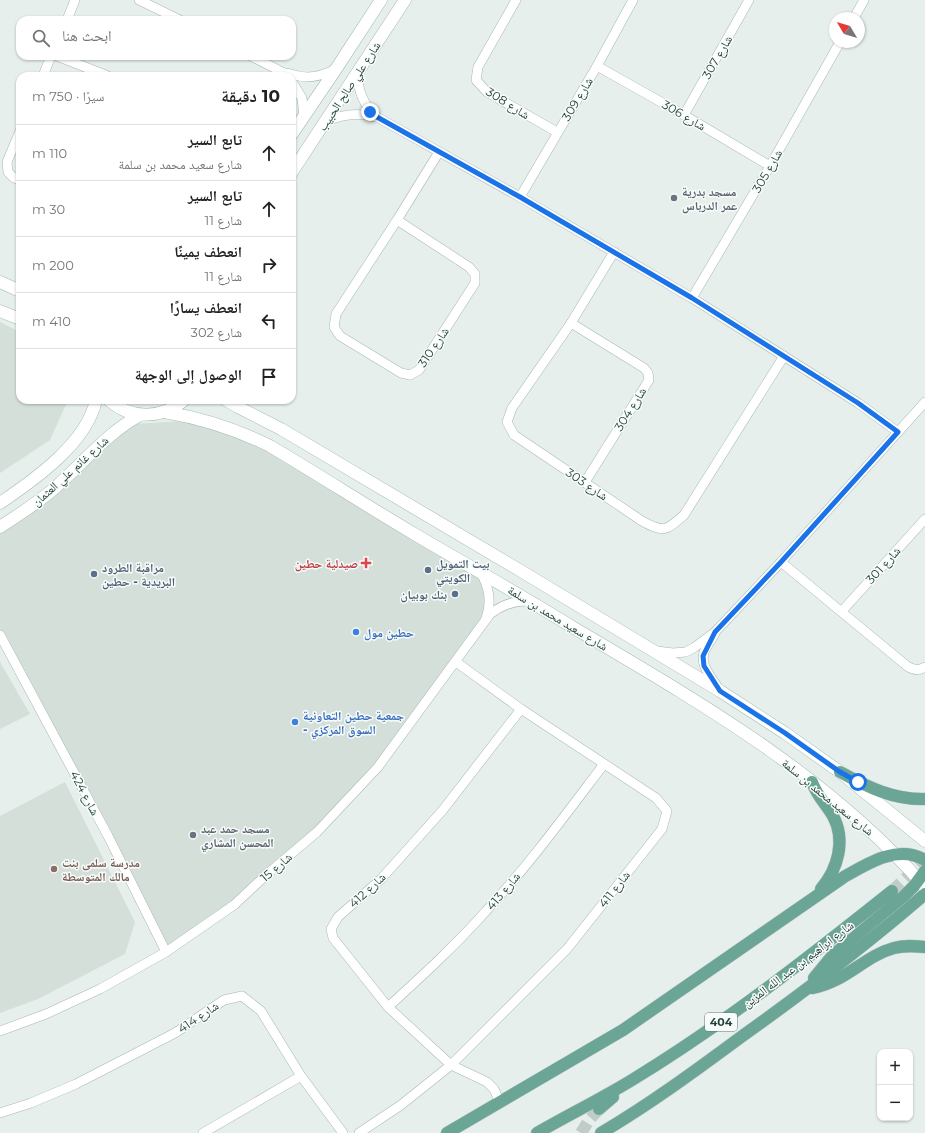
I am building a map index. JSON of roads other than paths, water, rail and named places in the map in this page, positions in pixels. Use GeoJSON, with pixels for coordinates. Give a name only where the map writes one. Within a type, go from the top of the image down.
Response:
{"type":"FeatureCollection","features":[{"type":"Feature","properties":{"kind":"main road"},"geometry":{"type":"LineString","coordinates":[[840,772],[876,790],[894,796],[925,799]]}},
{"type":"Feature","properties":{"kind":"main road"},"geometry":{"type":"LineString","coordinates":[[812,782],[819,797],[836,822],[840,842],[838,857],[831,875],[813,897]]}},
{"type":"Feature","properties":{"kind":"main road"},"geometry":{"type":"LineString","coordinates":[[447,1133],[624,1030],[844,876],[878,859],[895,854],[909,854],[925,860]]}},
{"type":"Feature","properties":{"kind":"main road"},"geometry":{"type":"LineString","coordinates":[[808,988],[820,969],[833,955],[923,879]]}},
{"type":"Feature","properties":{"kind":"main road","name":"شارع ابراهيم بن عبد الله المزين"},"geometry":{"type":"LineString","coordinates":[[537,1133],[632,1080],[730,1016],[794,969],[892,891]]}},
{"type":"Feature","properties":{"kind":"main road","name":"404"},"geometry":{"type":"LineString","coordinates":[[601,1133],[632,1115],[669,1090],[808,988],[925,894]]}},
{"type":"Feature","properties":{"kind":"main road"},"geometry":{"type":"LineString","coordinates":[[808,988],[833,982],[887,951],[902,946],[925,947]]}},
{"type":"Feature","properties":{"kind":"main road"},"geometry":{"type":"LineString","coordinates":[[598,1109],[632,1080]]}},
{"type":"Feature","properties":{"kind":"street"},"geometry":{"type":"LineString","coordinates":[[69,16],[75,0]]}},
{"type":"Feature","properties":{"kind":"street","name":"شارع علي صالح الحبيب"},"geometry":{"type":"LineString","coordinates":[[296,128],[381,0]]}},
{"type":"Feature","properties":{"kind":"street","name":"شارع علي صالح الحبيب"},"geometry":{"type":"LineString","coordinates":[[296,166],[405,0]]}},
{"type":"Feature","properties":{"kind":"street","name":"شارع 308"},"geometry":{"type":"LineString","coordinates":[[516,0],[478,67],[476,80],[487,92],[558,132]]}},
{"type":"Feature","properties":{"kind":"street","name":"شارع 309"},"geometry":{"type":"LineString","coordinates":[[520,197],[597,66],[633,0]]}},
{"type":"Feature","properties":{"kind":"street","name":"شارع 307"},"geometry":{"type":"LineString","coordinates":[[684,114],[749,0]]}},
{"type":"Feature","properties":{"kind":"street"},"geometry":{"type":"LineString","coordinates":[[857,12],[864,0]]}},
{"type":"Feature","properties":{"kind":"street"},"geometry":{"type":"LineString","coordinates":[[143,1],[172,16]]}},
{"type":"Feature","properties":{"kind":"street","name":"شارع 305"},"geometry":{"type":"LineString","coordinates":[[692,298],[770,166],[837,48]]}},
{"type":"Feature","properties":{"kind":"street"},"geometry":{"type":"LineString","coordinates":[[45,72],[49,60]]}},
{"type":"Feature","properties":{"kind":"street"},"geometry":{"type":"LineString","coordinates":[[67,60],[98,72]]}},
{"type":"Feature","properties":{"kind":"street"},"geometry":{"type":"LineString","coordinates":[[259,60],[281,72]]}},
{"type":"Feature","properties":{"kind":"street","name":"شارع 306"},"geometry":{"type":"LineString","coordinates":[[597,66],[684,114],[770,166]]}},
{"type":"Feature","properties":{"kind":"street"},"geometry":{"type":"LineString","coordinates":[[296,76],[314,77],[336,69]]}},
{"type":"Feature","properties":{"kind":"street"},"geometry":{"type":"LineString","coordinates":[[358,71],[358,85],[362,98],[370,112],[377,117],[520,197],[692,298],[858,403],[898,432]]}},
{"type":"Feature","properties":{"kind":"street"},"geometry":{"type":"LineString","coordinates":[[296,87],[302,98],[304,116]]}},
{"type":"Feature","properties":{"kind":"street"},"geometry":{"type":"LineString","coordinates":[[325,122],[334,118],[353,114],[377,117]]}},
{"type":"Feature","properties":{"kind":"street"},"geometry":{"type":"LineString","coordinates":[[16,141],[7,162],[8,172],[16,179]]}},
{"type":"Feature","properties":{"kind":"street","name":"شارع 310"},"geometry":{"type":"LineString","coordinates":[[397,220],[469,267],[475,274],[475,283],[420,370],[410,375],[401,373],[340,336],[334,327],[336,314],[439,152]]}},
{"type":"Feature","properties":{"kind":"street","name":"شارع 303"},"geometry":{"type":"LineString","coordinates":[[614,252],[571,323],[512,408],[507,422],[514,435],[642,521],[656,529],[668,529],[684,515],[784,356]]}},
{"type":"Feature","properties":{"kind":"street"},"geometry":{"type":"LineString","coordinates":[[0,282],[16,289]]}},
{"type":"Feature","properties":{"kind":"street"},"geometry":{"type":"LineString","coordinates":[[0,311],[16,317]]}},
{"type":"Feature","properties":{"kind":"street","name":"شارع 304"},"geometry":{"type":"LineString","coordinates":[[571,323],[644,368],[648,373],[649,380],[585,482]]}},
{"type":"Feature","properties":{"kind":"street"},"geometry":{"type":"LineString","coordinates":[[654,651],[672,653],[686,652],[715,632],[781,562],[925,402]]}},
{"type":"Feature","properties":{"kind":"street","name":"شارع غانم علي العثمان"},"geometry":{"type":"LineString","coordinates":[[0,503],[29,483],[77,439],[83,430],[95,404]]}},
{"type":"Feature","properties":{"kind":"street"},"geometry":{"type":"LineString","coordinates":[[115,404],[124,410],[140,415],[152,415],[164,412],[178,404]]}},
{"type":"Feature","properties":{"kind":"street","name":"شارع سعيد محمد بن سلمة"},"geometry":{"type":"LineString","coordinates":[[233,404],[282,429],[521,570],[720,691],[785,733],[840,772],[925,841]]}},
{"type":"Feature","properties":{"kind":"street","name":"شارع سعيد محمد بن سلمة"},"geometry":{"type":"LineString","coordinates":[[164,412],[219,424],[243,433],[270,446],[704,706],[773,753],[849,811],[923,879]]}},
{"type":"Feature","properties":{"kind":"street","name":"شارع غانم علي العثمان"},"geometry":{"type":"LineString","coordinates":[[0,527],[26,511],[50,492],[114,432],[140,415]]}},
{"type":"Feature","properties":{"kind":"street"},"geometry":{"type":"LineString","coordinates":[[270,446],[272,437],[282,429]]}},
{"type":"Feature","properties":{"kind":"street"},"geometry":{"type":"LineString","coordinates":[[53,462],[61,468],[63,472],[62,480]]}},
{"type":"Feature","properties":{"kind":"street","name":"شارع 301"},"geometry":{"type":"LineString","coordinates":[[842,611],[925,519]]}},
{"type":"Feature","properties":{"kind":"street"},"geometry":{"type":"LineString","coordinates":[[781,562],[907,666],[918,670],[925,667]]}},
{"type":"Feature","properties":{"kind":"street","name":"شارع 15"},"geometry":{"type":"LineString","coordinates":[[480,572],[487,585],[489,599],[489,607],[485,621]]}},
{"type":"Feature","properties":{"kind":"street","name":"شارع 15"},"geometry":{"type":"LineString","coordinates":[[0,1031],[46,1014],[100,990],[166,952],[234,905],[317,832],[378,767],[485,621],[497,609],[505,605],[517,601],[530,601]]}},
{"type":"Feature","properties":{"kind":"street"},"geometry":{"type":"LineString","coordinates":[[715,632],[705,651],[703,662],[706,670],[720,691]]}},
{"type":"Feature","properties":{"kind":"street","name":"شارع 424"},"geometry":{"type":"LineString","coordinates":[[0,635],[108,836],[166,952]]}},
{"type":"Feature","properties":{"kind":"street","name":"شارع 411"},"geometry":{"type":"LineString","coordinates":[[359,1133],[401,1105],[451,1065],[567,949],[662,829],[667,811],[656,798],[521,709],[456,662]]}},
{"type":"Feature","properties":{"kind":"street","name":"شارع 412"},"geometry":{"type":"LineString","coordinates":[[500,1103],[494,1090],[487,1082],[451,1065],[388,1007],[333,938],[331,929],[338,917],[381,879],[442,811],[521,709]]}},
{"type":"Feature","properties":{"kind":"street","name":"شارع 413"},"geometry":{"type":"LineString","coordinates":[[388,1007],[487,911],[549,837],[604,764]]}},
{"type":"Feature","properties":{"kind":"street","name":"شارع 414"},"geometry":{"type":"LineString","coordinates":[[0,1113],[31,1104],[76,1084],[175,1033],[224,1000],[242,996],[261,1011],[301,1076],[343,1133]]}},
{"type":"Feature","properties":{"kind":"street"},"geometry":{"type":"LineString","coordinates":[[203,1133],[301,1076]]}},
{"type":"Feature","properties":{"kind":"street"},"geometry":{"type":"LineString","coordinates":[[613,1133],[632,1115]]}},
{"type":"Feature","properties":{"kind":"tunnel"},"geometry":{"type":"LineString","coordinates":[[892,891],[925,860]]}},
{"type":"Feature","properties":{"kind":"tunnel"},"geometry":{"type":"LineString","coordinates":[[581,1133],[589,1120],[599,1109]]}},
{"type":"Feature","properties":{"kind":"place","name":"مسجد بدرية عمر الدرباس"},"geometry":{"type":"Point","coordinates":[674,198]}},
{"type":"Feature","properties":{"kind":"place","name":"صيدلية حطين"},"geometry":{"type":"Point","coordinates":[366,563]}},
{"type":"Feature","properties":{"kind":"place","name":"بيت التمويل الكويتي"},"geometry":{"type":"Point","coordinates":[428,570]}},
{"type":"Feature","properties":{"kind":"place","name":"مراقبة الطرود البريدية - حطين"},"geometry":{"type":"Point","coordinates":[94,574]}},
{"type":"Feature","properties":{"kind":"place","name":"بنك بوبيان"},"geometry":{"type":"Point","coordinates":[455,594]}},
{"type":"Feature","properties":{"kind":"place","name":"حطين مول"},"geometry":{"type":"Point","coordinates":[356,632]}},
{"type":"Feature","properties":{"kind":"place","name":"جمعية حطين التعاونية - السوق المركزي"},"geometry":{"type":"Point","coordinates":[295,722]}},
{"type":"Feature","properties":{"kind":"place","name":"مسجد حمد عبد المحسن المشاري"},"geometry":{"type":"Point","coordinates":[193,835]}},
{"type":"Feature","properties":{"kind":"place","name":"مدرسة سلمى بنت مالك المتوسطة"},"geometry":{"type":"Point","coordinates":[54,869]}}]}
